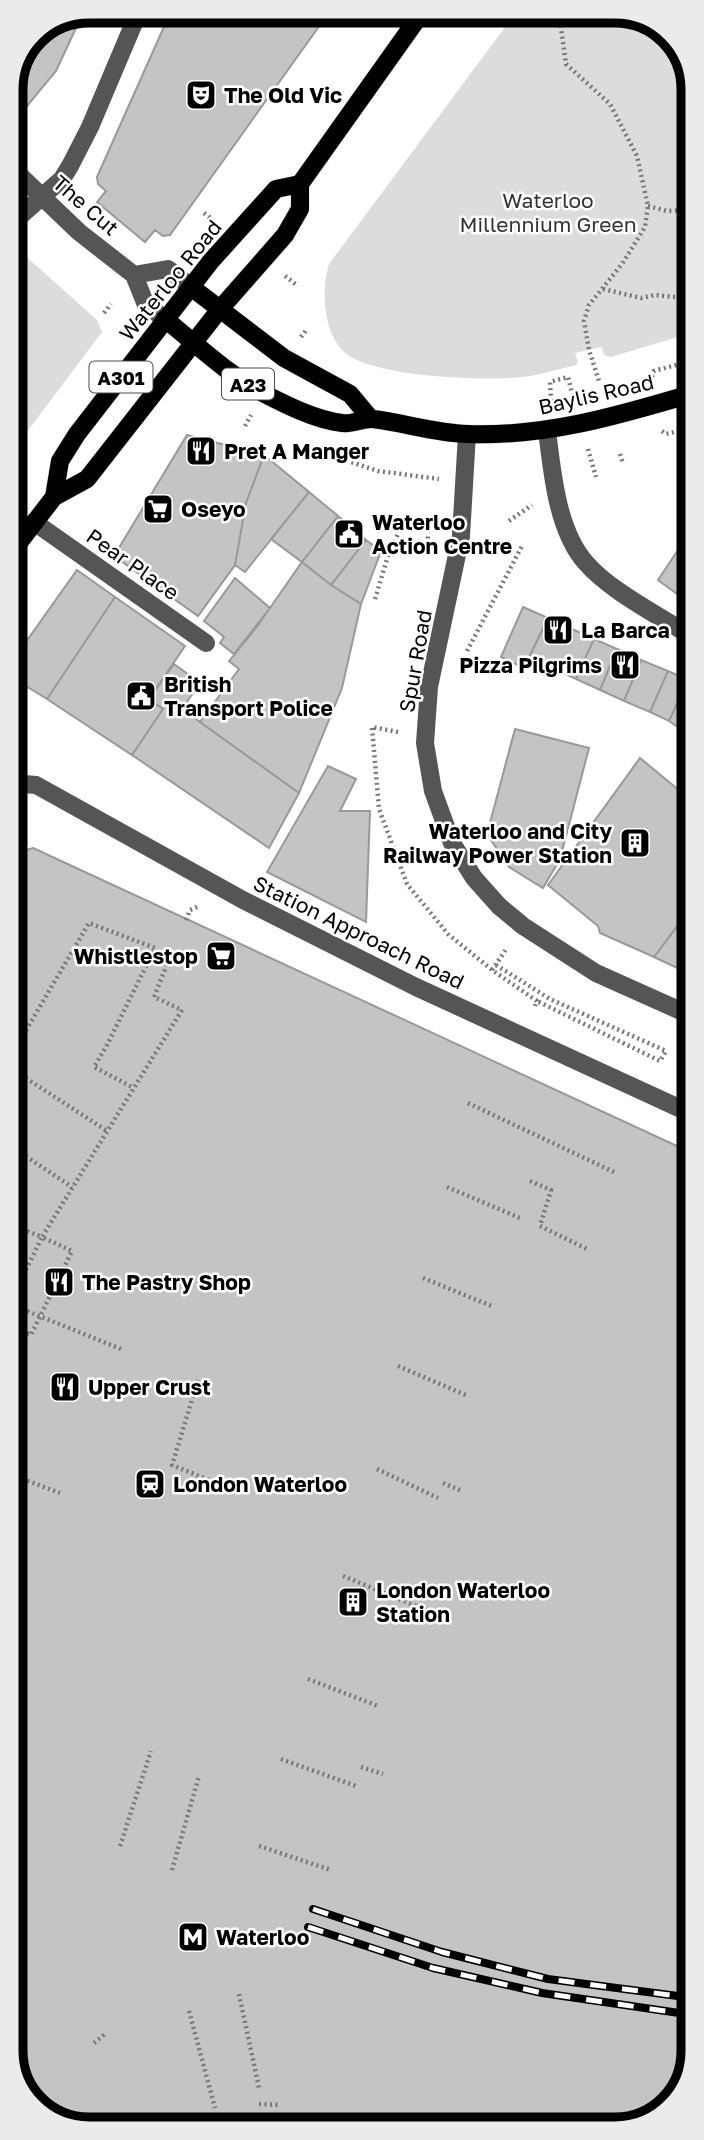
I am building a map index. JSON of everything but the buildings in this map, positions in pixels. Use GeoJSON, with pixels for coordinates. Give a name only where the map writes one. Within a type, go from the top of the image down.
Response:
{"type":"FeatureCollection","features":[{"type":"Feature","properties":{"kind":"main road","name":"Waterloo Road"},"geometry":{"type":"LineString","coordinates":[[23,537],[54,496],[87,479],[220,309],[285,235],[300,209],[300,184],[414,23]]}},
{"type":"Feature","properties":{"kind":"main road","name":"Waterloo Road"},"geometry":{"type":"LineString","coordinates":[[54,496],[60,461],[71,443],[191,286],[276,189],[300,184]]}},
{"type":"Feature","properties":{"kind":"main road"},"geometry":{"type":"LineString","coordinates":[[191,286],[220,309]]}},
{"type":"Feature","properties":{"kind":"main road","name":"A23"},"geometry":{"type":"LineString","coordinates":[[220,309],[284,358],[350,394],[370,418]]}},
{"type":"Feature","properties":{"kind":"main road","name":"The Cut"},"geometry":{"type":"LineString","coordinates":[[165,319],[195,343]]}},
{"type":"Feature","properties":{"kind":"main road","name":"Baylis Road"},"geometry":{"type":"LineString","coordinates":[[195,343],[261,392],[309,413],[345,424],[370,418],[429,430],[467,434],[521,433],[610,418],[681,397]]}},
{"type":"Feature","properties":{"kind":"street"},"geometry":{"type":"LineString","coordinates":[[23,213],[62,179],[70,166],[90,127],[134,23]]}},
{"type":"Feature","properties":{"kind":"street","name":"The Cut"},"geometry":{"type":"LineString","coordinates":[[23,179],[79,232],[134,275],[146,304],[165,319]]}},
{"type":"Feature","properties":{"kind":"street"},"geometry":{"type":"LineString","coordinates":[[134,275],[168,269],[191,286]]}},
{"type":"Feature","properties":{"kind":"street"},"geometry":{"type":"LineString","coordinates":[[547,430],[554,478],[566,525],[585,562],[601,577],[681,630]]}},
{"type":"Feature","properties":{"kind":"street","name":"Spur Road"},"geometry":{"type":"LineString","coordinates":[[467,434],[461,536],[429,687],[425,743],[433,791],[452,843],[474,878],[499,906],[523,926],[597,973],[681,1011]]}},
{"type":"Feature","properties":{"kind":"street","name":"Pear Place"},"geometry":{"type":"LineString","coordinates":[[34,522],[206,643]]}},
{"type":"Feature","properties":{"kind":"street","name":"Station Approach Road"},"geometry":{"type":"LineString","coordinates":[[23,784],[36,785],[66,800],[190,873],[416,987],[681,1109]]}},
{"type":"Feature","properties":{"kind":"path"},"geometry":{"type":"LineString","coordinates":[[560,23],[566,64],[610,104],[637,156],[648,206],[645,227],[589,305],[584,321],[589,350],[599,381]]}},
{"type":"Feature","properties":{"kind":"path"},"geometry":{"type":"LineString","coordinates":[[648,206],[667,211],[681,210]]}},
{"type":"Feature","properties":{"kind":"path"},"geometry":{"type":"LineString","coordinates":[[278,270],[298,286]]}},
{"type":"Feature","properties":{"kind":"path"},"geometry":{"type":"LineString","coordinates":[[603,289],[640,298],[655,295],[681,298]]}},
{"type":"Feature","properties":{"kind":"path"},"geometry":{"type":"LineString","coordinates":[[104,313],[111,304]]}},
{"type":"Feature","properties":{"kind":"path"},"geometry":{"type":"LineString","coordinates":[[550,383],[568,377],[571,389]]}},
{"type":"Feature","properties":{"kind":"path"},"geometry":{"type":"LineString","coordinates":[[309,413],[333,456],[378,471],[439,480],[467,434]]}},
{"type":"Feature","properties":{"kind":"path"},"geometry":{"type":"LineString","coordinates":[[620,454],[623,464]]}},
{"type":"Feature","properties":{"kind":"path"},"geometry":{"type":"LineString","coordinates":[[591,461],[596,477]]}},
{"type":"Feature","properties":{"kind":"path"},"geometry":{"type":"LineString","coordinates":[[509,521],[542,500]]}},
{"type":"Feature","properties":{"kind":"path"},"geometry":{"type":"LineString","coordinates":[[375,599],[388,556],[403,523]]}},
{"type":"Feature","properties":{"kind":"path"},"geometry":{"type":"LineString","coordinates":[[465,655],[522,546]]}},
{"type":"Feature","properties":{"kind":"path"},"geometry":{"type":"LineString","coordinates":[[23,1035],[89,923],[155,948],[94,1067],[134,1087]]}},
{"type":"Feature","properties":{"kind":"path"},"geometry":{"type":"LineString","coordinates":[[496,965],[550,999],[666,1051],[660,1060],[536,1003],[492,970],[523,926]]}},
{"type":"Feature","properties":{"kind":"path"},"geometry":{"type":"LineString","coordinates":[[23,1276],[42,1237],[181,1010],[154,997],[172,953]]}},
{"type":"Feature","properties":{"kind":"path"},"geometry":{"type":"LineString","coordinates":[[23,1076],[107,1131]]}},
{"type":"Feature","properties":{"kind":"path"},"geometry":{"type":"LineString","coordinates":[[468,1103],[541,1135],[616,1173]]}},
{"type":"Feature","properties":{"kind":"path"},"geometry":{"type":"LineString","coordinates":[[23,1155],[72,1188]]}},
{"type":"Feature","properties":{"kind":"path"},"geometry":{"type":"LineString","coordinates":[[530,1181],[551,1190],[540,1226],[589,1250]]}},
{"type":"Feature","properties":{"kind":"path"},"geometry":{"type":"LineString","coordinates":[[447,1186],[520,1218]]}},
{"type":"Feature","properties":{"kind":"path"},"geometry":{"type":"LineString","coordinates":[[23,1229],[72,1251],[31,1335],[23,1332]]}},
{"type":"Feature","properties":{"kind":"path"},"geometry":{"type":"LineString","coordinates":[[423,1278],[494,1307]]}},
{"type":"Feature","properties":{"kind":"path"},"geometry":{"type":"LineString","coordinates":[[23,1309],[121,1349]]}},
{"type":"Feature","properties":{"kind":"path"},"geometry":{"type":"LineString","coordinates":[[398,1366],[468,1395]]}},
{"type":"Feature","properties":{"kind":"path"},"geometry":{"type":"LineString","coordinates":[[198,1380],[172,1465],[236,1491]]}},
{"type":"Feature","properties":{"kind":"path"},"geometry":{"type":"LineString","coordinates":[[377,1469],[438,1498]]}},
{"type":"Feature","properties":{"kind":"path"},"geometry":{"type":"LineString","coordinates":[[23,1479],[60,1493]]}},
{"type":"Feature","properties":{"kind":"path"},"geometry":{"type":"LineString","coordinates":[[443,1483],[462,1490]]}},
{"type":"Feature","properties":{"kind":"path"},"geometry":{"type":"LineString","coordinates":[[343,1576],[428,1611]]}},
{"type":"Feature","properties":{"kind":"path"},"geometry":{"type":"LineString","coordinates":[[308,1679],[378,1706]]}},
{"type":"Feature","properties":{"kind":"path"},"geometry":{"type":"LineString","coordinates":[[120,1846],[151,1751]]}},
{"type":"Feature","properties":{"kind":"path"},"geometry":{"type":"LineString","coordinates":[[281,1759],[356,1786]]}},
{"type":"Feature","properties":{"kind":"path"},"geometry":{"type":"LineString","coordinates":[[361,1767],[383,1774]]}},
{"type":"Feature","properties":{"kind":"path"},"geometry":{"type":"LineString","coordinates":[[172,1870],[199,1776]]}},
{"type":"Feature","properties":{"kind":"path"},"geometry":{"type":"LineString","coordinates":[[260,1846],[331,1870]]}},
{"type":"Feature","properties":{"kind":"path"},"geometry":{"type":"LineString","coordinates":[[239,1994],[259,2088]]}},
{"type":"Feature","properties":{"kind":"path"},"geometry":{"type":"LineString","coordinates":[[190,2011],[215,2108]]}},
{"type":"Feature","properties":{"kind":"path"},"geometry":{"type":"LineString","coordinates":[[94,2043],[105,2034]]}},
{"type":"Feature","properties":{"kind":"path"},"geometry":{"type":"LineString","coordinates":[[259,2104],[279,2105]]}},
{"type":"Feature","properties":{"kind":"green space","name":"Waterloo Millennium Green"},"geometry":{"type":"Polygon","coordinates":[[[508,23],[632,25],[659,39],[672,56],[681,80],[681,336],[611,357],[604,355],[602,347],[575,353],[578,362],[576,365],[520,377],[474,378],[399,371],[356,360],[336,343],[326,310],[325,286],[329,264],[508,23]]]}},
{"type":"Feature","properties":{"kind":"green space"},"geometry":{"type":"Polygon","coordinates":[[[23,254],[97,320],[102,332],[23,437],[23,254]]]}},
{"type":"Feature","properties":{"kind":"railway"},"geometry":{"type":"LineString","coordinates":[[313,1909],[442,1952],[548,1979],[681,1996]]}},
{"type":"Feature","properties":{"kind":"railway"},"geometry":{"type":"LineString","coordinates":[[308,1927],[433,1968],[542,1993],[681,2013]]}},
{"type":"Feature","properties":{"kind":"place","name":"The Old Vic"},"geometry":{"type":"Point","coordinates":[201,95]}},
{"type":"Feature","properties":{"kind":"place","name":"Pret A Manger"},"geometry":{"type":"Point","coordinates":[201,451]}},
{"type":"Feature","properties":{"kind":"place","name":"Oseyo"},"geometry":{"type":"Point","coordinates":[158,509]}},
{"type":"Feature","properties":{"kind":"place","name":"Waterloo Action Centre"},"geometry":{"type":"Point","coordinates":[349,534]}},
{"type":"Feature","properties":{"kind":"place","name":"La Barca"},"geometry":{"type":"Point","coordinates":[558,630]}},
{"type":"Feature","properties":{"kind":"place","name":"Pizza Pilgrims"},"geometry":{"type":"Point","coordinates":[625,665]}},
{"type":"Feature","properties":{"kind":"place","name":"British Transport Police"},"geometry":{"type":"Point","coordinates":[141,696]}},
{"type":"Feature","properties":{"kind":"place","name":"Waterloo and City Railway Power Station"},"geometry":{"type":"Point","coordinates":[635,843]}},
{"type":"Feature","properties":{"kind":"place","name":"Whistlestop"},"geometry":{"type":"Point","coordinates":[221,956]}},
{"type":"Feature","properties":{"kind":"place","name":"The Pastry Shop"},"geometry":{"type":"Point","coordinates":[59,1282]}},
{"type":"Feature","properties":{"kind":"place","name":"Upper Crust"},"geometry":{"type":"Point","coordinates":[65,1387]}},
{"type":"Feature","properties":{"kind":"place","name":"London Waterloo"},"geometry":{"type":"Point","coordinates":[150,1484]}},
{"type":"Feature","properties":{"kind":"place","name":"London Waterloo Station"},"geometry":{"type":"Point","coordinates":[353,1602]}},
{"type":"Feature","properties":{"kind":"place","name":"Waterloo"},"geometry":{"type":"Point","coordinates":[193,1937]}}]}
